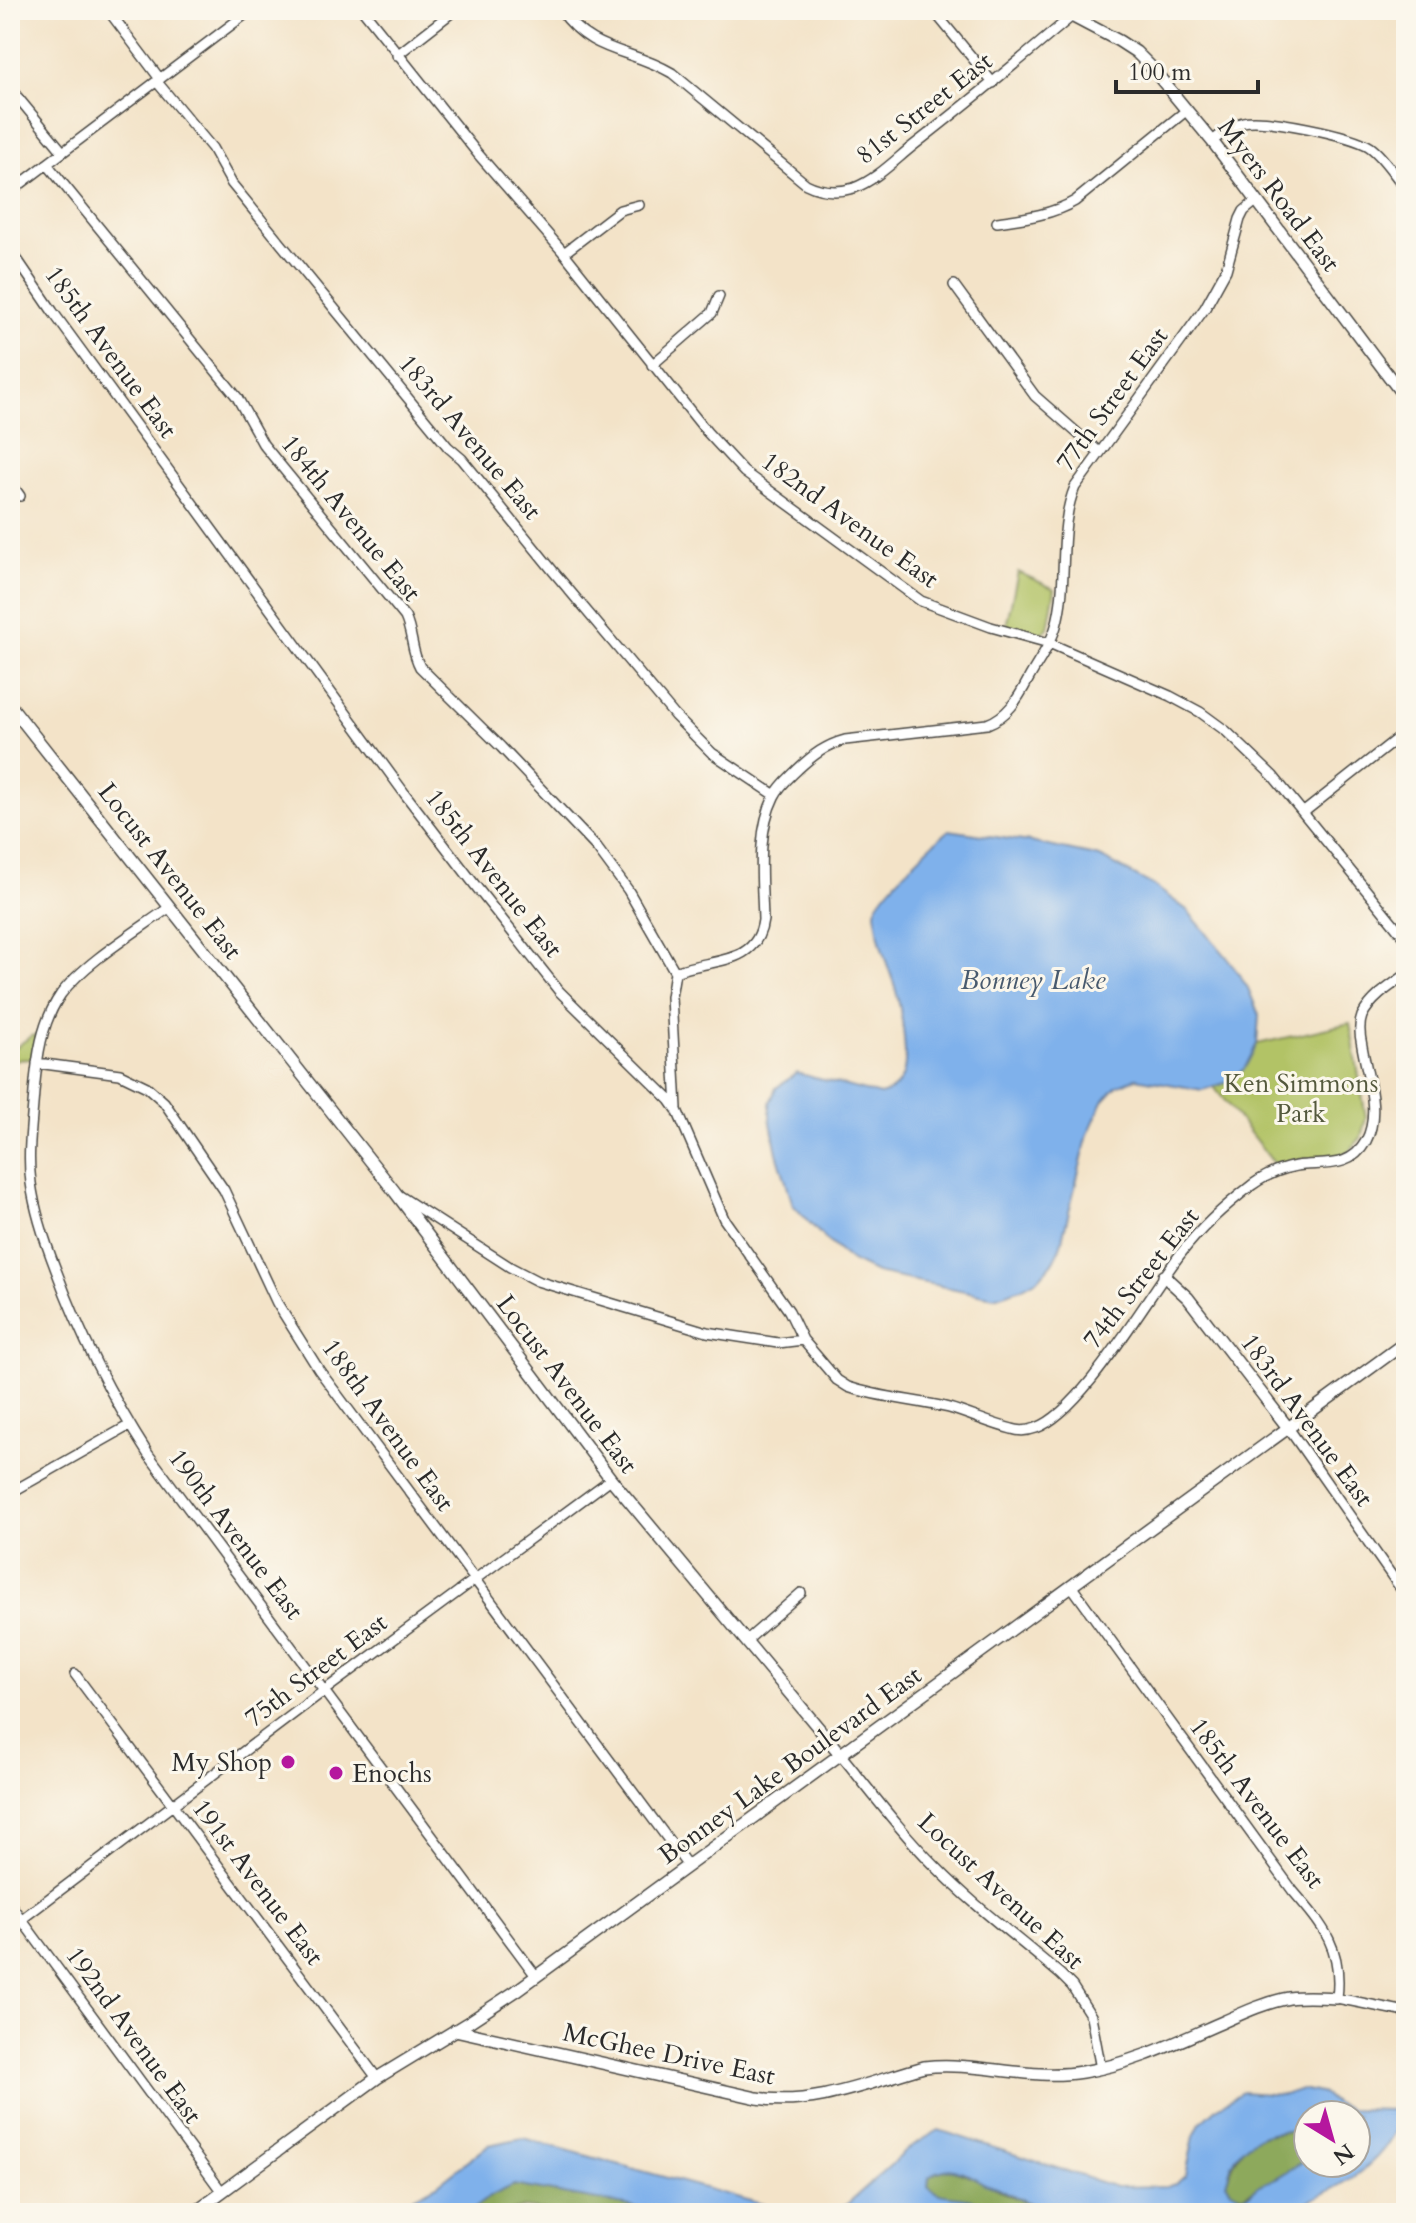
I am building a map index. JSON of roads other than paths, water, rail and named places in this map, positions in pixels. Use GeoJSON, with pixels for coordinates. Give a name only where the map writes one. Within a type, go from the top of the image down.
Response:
{"type":"FeatureCollection","features":[{"type":"Feature","properties":{"kind":"street","name":"183rd Avenue East"},"geometry":{"type":"LineString","coordinates":[[108,10],[212,148],[232,184],[675,716],[712,753],[775,795]]}},
{"type":"Feature","properties":{"kind":"street"},"geometry":{"type":"LineString","coordinates":[[10,192],[251,10]]}},
{"type":"Feature","properties":{"kind":"street","name":"182nd Avenue East"},"geometry":{"type":"LineString","coordinates":[[363,10],[707,432],[744,472],[921,601],[991,627],[1049,643],[1200,712],[1249,752],[1304,812],[1406,939]]}},
{"type":"Feature","properties":{"kind":"street"},"geometry":{"type":"LineString","coordinates":[[397,55],[455,10]]}},
{"type":"Feature","properties":{"kind":"street","name":"81st Street East"},"geometry":{"type":"LineString","coordinates":[[561,10],[573,26],[596,43],[653,62],[672,73],[806,184],[834,191],[865,182],[993,83],[1072,16]]}},
{"type":"Feature","properties":{"kind":"street"},"geometry":{"type":"LineString","coordinates":[[933,10],[993,83]]}},
{"type":"Feature","properties":{"kind":"street","name":"Myers Road East"},"geometry":{"type":"LineString","coordinates":[[1060,10],[1136,52],[1151,67],[1212,141],[1406,399]]}},
{"type":"Feature","properties":{"kind":"street"},"geometry":{"type":"LineString","coordinates":[[10,88],[63,152]]}},
{"type":"Feature","properties":{"kind":"street"},"geometry":{"type":"LineString","coordinates":[[997,222],[1059,210],[1075,201],[1187,110]]}},
{"type":"Feature","properties":{"kind":"street"},"geometry":{"type":"LineString","coordinates":[[1212,141],[1237,125],[1254,121],[1352,139],[1372,149],[1406,189]]}},
{"type":"Feature","properties":{"kind":"street","name":"184th Avenue East"},"geometry":{"type":"LineString","coordinates":[[47,164],[237,397],[263,444],[405,617],[412,634],[413,653],[420,667],[597,848],[628,890],[675,972]]}},
{"type":"Feature","properties":{"kind":"street","name":"77th Street East"},"geometry":{"type":"LineString","coordinates":[[675,972],[689,966],[735,957],[752,947],[760,937],[766,818],[775,795],[818,752],[834,743],[973,727],[996,721],[1021,694],[1056,628],[1071,496],[1080,478],[1213,294],[1226,270],[1240,219],[1256,201]]}},
{"type":"Feature","properties":{"kind":"street"},"geometry":{"type":"LineString","coordinates":[[564,253],[620,210],[639,205]]}},
{"type":"Feature","properties":{"kind":"street","name":"185th Avenue East"},"geometry":{"type":"LineString","coordinates":[[10,249],[382,764],[469,877],[559,991],[658,1087],[677,1110],[724,1219],[789,1311],[803,1340],[831,1374],[848,1387],[949,1408],[1004,1426]]}},
{"type":"Feature","properties":{"kind":"street"},"geometry":{"type":"LineString","coordinates":[[954,285],[1035,396],[1099,452]]}},
{"type":"Feature","properties":{"kind":"street"},"geometry":{"type":"LineString","coordinates":[[652,365],[712,313],[719,296]]}},
{"type":"Feature","properties":{"kind":"street"},"geometry":{"type":"LineString","coordinates":[[10,482],[20,496]]}},
{"type":"Feature","properties":{"kind":"street","name":"Locust Avenue East"},"geometry":{"type":"LineString","coordinates":[[10,705],[395,1192],[611,1479],[895,1822],[935,1867],[1072,1986],[1091,2016],[1101,2069]]}},
{"type":"Feature","properties":{"kind":"street"},"geometry":{"type":"LineString","coordinates":[[1304,812],[1394,741]]}},
{"type":"Feature","properties":{"kind":"street","name":"190th Avenue East"},"geometry":{"type":"LineString","coordinates":[[170,907],[73,979],[52,1009],[38,1051],[29,1158],[31,1183],[43,1235],[89,1353],[130,1425],[168,1481],[536,1976]]}},
{"type":"Feature","properties":{"kind":"street"},"geometry":{"type":"LineString","coordinates":[[675,972],[671,997],[677,1110]]}},
{"type":"Feature","properties":{"kind":"street","name":"74th Street East"},"geometry":{"type":"LineString","coordinates":[[1004,1426],[1024,1431],[1033,1429],[1048,1422],[1078,1396],[1183,1250],[1222,1209],[1263,1177],[1294,1166],[1343,1162],[1361,1149],[1373,1120],[1360,1023],[1369,1005],[1406,975]]}},
{"type":"Feature","properties":{"kind":"street","name":"188th Avenue East"},"geometry":{"type":"LineString","coordinates":[[37,1063],[120,1074],[147,1087],[164,1102],[224,1190],[277,1303],[304,1349],[688,1866]]}},
{"type":"Feature","properties":{"kind":"street"},"geometry":{"type":"LineString","coordinates":[[395,1192],[510,1267],[537,1281],[707,1332],[778,1343],[803,1340]]}},
{"type":"Feature","properties":{"kind":"street","name":"183rd Avenue East"},"geometry":{"type":"LineString","coordinates":[[1164,1276],[1188,1298],[1289,1429],[1406,1596]]}},
{"type":"Feature","properties":{"kind":"street","name":"Bonney Lake Boulevard East"},"geometry":{"type":"LineString","coordinates":[[193,2213],[377,2078],[497,2004],[536,1976],[1406,1342]]}},
{"type":"Feature","properties":{"kind":"street"},"geometry":{"type":"LineString","coordinates":[[10,1493],[130,1425]]}},
{"type":"Feature","properties":{"kind":"street","name":"75th Street East"},"geometry":{"type":"LineString","coordinates":[[10,1928],[611,1479]]}},
{"type":"Feature","properties":{"kind":"street","name":"185th Avenue East"},"geometry":{"type":"LineString","coordinates":[[1072,1587],[1293,1891],[1323,1927],[1336,1953],[1337,1998]]}},
{"type":"Feature","properties":{"kind":"street"},"geometry":{"type":"LineString","coordinates":[[746,1641],[801,1593]]}},
{"type":"Feature","properties":{"kind":"street","name":"191st Avenue East"},"geometry":{"type":"LineString","coordinates":[[75,1674],[377,2078]]}},
{"type":"Feature","properties":{"kind":"street","name":"192nd Avenue East"},"geometry":{"type":"LineString","coordinates":[[10,1904],[222,2192]]}},
{"type":"Feature","properties":{"kind":"street","name":"McGhee Drive East"},"geometry":{"type":"LineString","coordinates":[[455,2030],[771,2100],[814,2097],[924,2067],[962,2065],[1052,2075],[1085,2072],[1143,2057],[1242,2013],[1286,1999],[1311,1996],[1337,1998]]}},
{"type":"Feature","properties":{"kind":"street"},"geometry":{"type":"LineString","coordinates":[[1337,1998],[1406,2012]]}},
{"type":"Feature","properties":{"kind":"water","name":"Bonney Lake"},"geometry":{"type":"Polygon","coordinates":[[[949,830],[1030,842],[1100,857],[1153,885],[1187,910],[1227,957],[1248,988],[1259,1015],[1257,1044],[1245,1068],[1229,1082],[1202,1090],[1136,1078],[1117,1086],[1103,1101],[1088,1134],[1055,1260],[1039,1278],[994,1297],[876,1273],[851,1261],[793,1205],[770,1118],[770,1103],[776,1088],[797,1073],[880,1095],[893,1089],[901,1080],[905,1061],[902,1020],[875,910],[896,881],[949,830]]]}},
{"type":"Feature","properties":{"kind":"water"},"geometry":{"type":"Polygon","coordinates":[[[1301,2089],[1324,2094],[1330,2099],[1292,2099],[1292,2131],[1263,2135],[1248,2143],[1231,2166],[1226,2182],[1230,2189],[1242,2196],[1249,2194],[1292,2168],[1292,2179],[1350,2179],[1282,2213],[1076,2213],[1036,2206],[964,2172],[949,2169],[929,2177],[928,2186],[941,2194],[970,2199],[1002,2213],[837,2213],[912,2146],[939,2130],[1116,2187],[1176,2184],[1186,2175],[1194,2136],[1200,2123],[1242,2092],[1284,2095],[1301,2089]]]}},
{"type":"Feature","properties":{"kind":"water"},"geometry":{"type":"Polygon","coordinates":[[[1372,2110],[1394,2110],[1400,2118],[1382,2152],[1372,2161],[1372,2110]]]}},
{"type":"Feature","properties":{"kind":"water"},"geometry":{"type":"Polygon","coordinates":[[[523,2138],[794,2213],[669,2213],[514,2185],[489,2197],[467,2213],[382,2213],[437,2185],[488,2145],[523,2138]]]}},
{"type":"Feature","properties":{"kind":"place","name":"My Shop"},"geometry":{"type":"Point","coordinates":[288,1762]}},
{"type":"Feature","properties":{"kind":"place","name":"Enochs"},"geometry":{"type":"Point","coordinates":[336,1773]}},
{"type":"Feature","properties":{"kind":"park label","name":"Ken Simmons Park"},"geometry":{"type":"Point","coordinates":[1301,1098]}}]}
